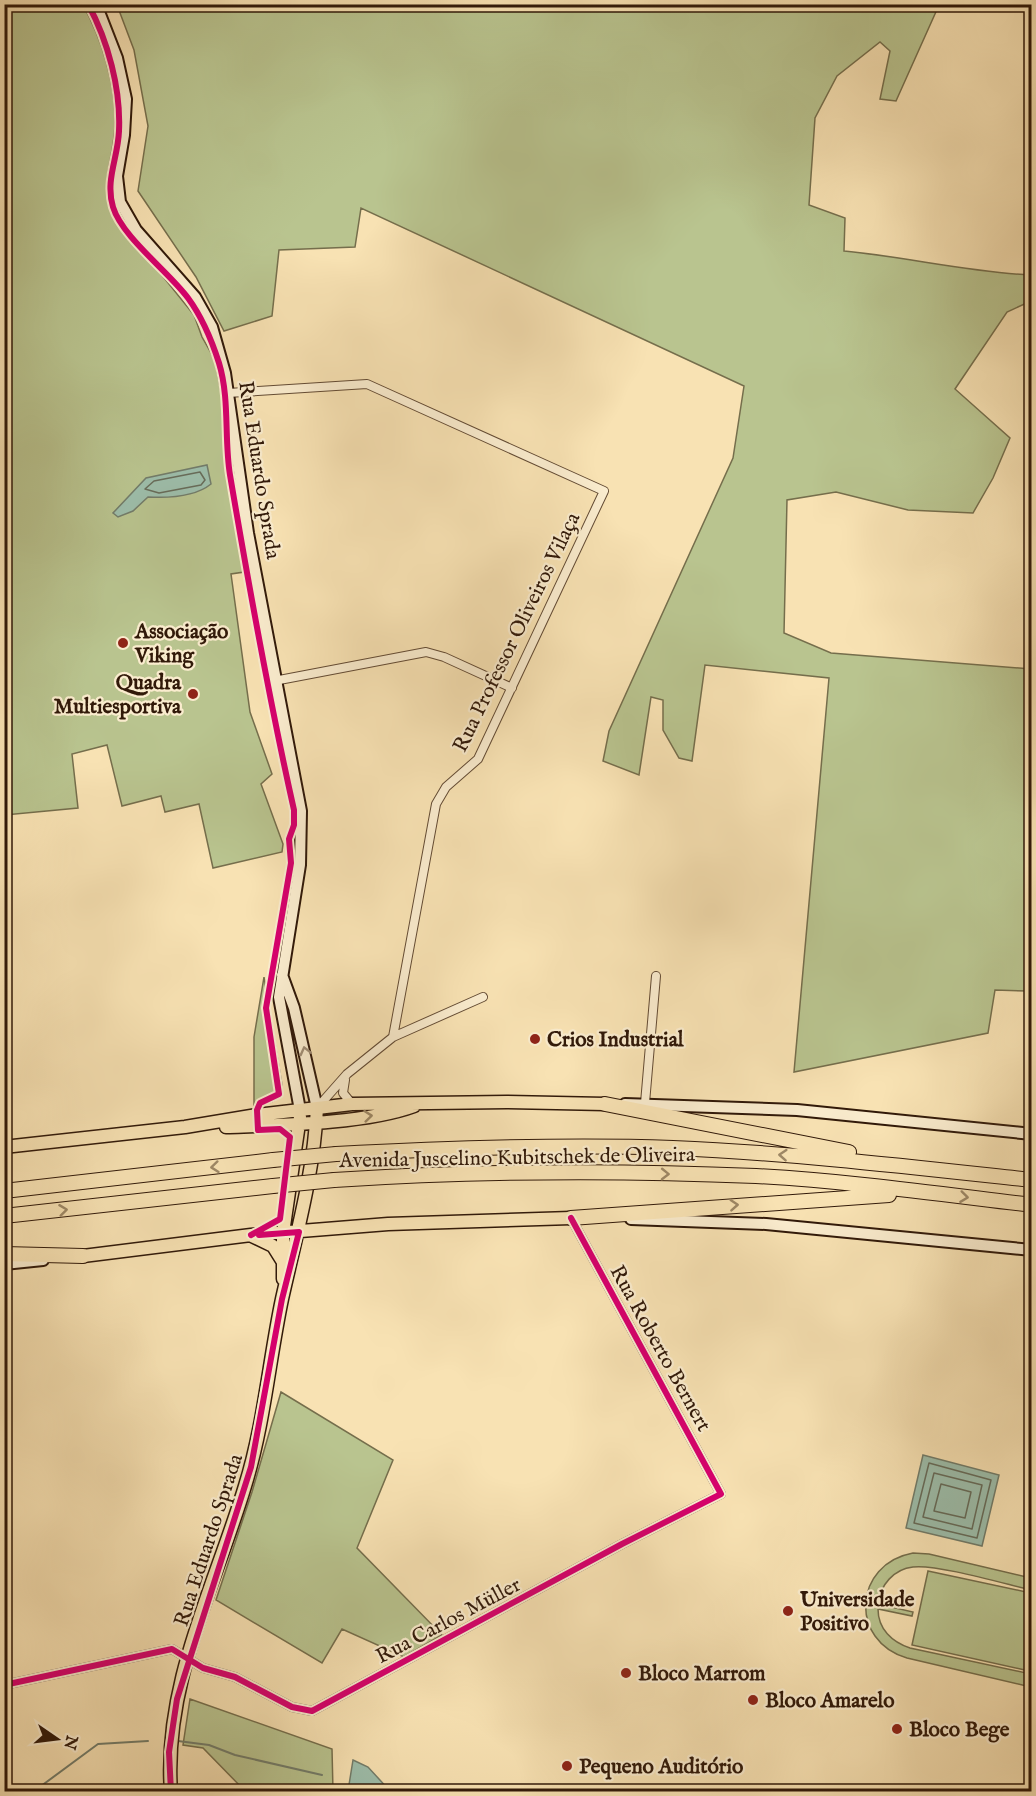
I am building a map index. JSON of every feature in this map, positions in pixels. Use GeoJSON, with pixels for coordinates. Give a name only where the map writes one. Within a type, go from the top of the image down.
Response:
{"type":"FeatureCollection","features":[{"type":"Feature","properties":{"kind":"highway"},"geometry":{"type":"LineString","coordinates":[[604,1104],[828,1149],[1008,1178]]}},
{"type":"Feature","properties":{"kind":"highway","name":"Avenida Juscelino Kubitschek de Oliveira"},"geometry":{"type":"LineString","coordinates":[[4,1191],[273,1160],[477,1148],[672,1148],[836,1159],[1032,1180]]}},
{"type":"Feature","properties":{"kind":"highway","name":"Avenida Juscelino Kubitschek de Oliveira"},"geometry":{"type":"LineString","coordinates":[[4,1216],[334,1180],[461,1174],[623,1173],[758,1176],[1032,1205]]}},
{"type":"Feature","properties":{"kind":"highway"},"geometry":{"type":"LineString","coordinates":[[571,1218],[928,1193]]}},
{"type":"Feature","properties":{"kind":"highway"},"geometry":{"type":"LineString","coordinates":[[4,1254],[83,1256]]}},
{"type":"Feature","properties":{"kind":"main road","name":"Rua Eduardo Sprada"},"geometry":{"type":"LineString","coordinates":[[96,4],[117,58],[126,99],[124,135],[117,176],[120,202],[136,230],[185,283],[205,312],[222,356],[248,532],[274,681],[301,811],[300,865],[282,975],[279,1010],[300,1117],[284,1233],[282,1299]]}},
{"type":"Feature","properties":{"kind":"main road","name":"Rua Eduardo Sprada"},"geometry":{"type":"LineString","coordinates":[[171,1791],[170,1735],[188,1658],[251,1467],[282,1299],[299,1232],[317,1121],[317,1108],[294,1008],[282,975]]}},
{"type":"Feature","properties":{"kind":"main road"},"geometry":{"type":"LineString","coordinates":[[300,1117],[317,1108],[395,1102],[418,1105],[507,1102],[645,1103],[832,1113],[1032,1134]]}},
{"type":"Feature","properties":{"kind":"main road"},"geometry":{"type":"LineString","coordinates":[[4,1147],[300,1117],[317,1121],[394,1113],[418,1105]]}},
{"type":"Feature","properties":{"kind":"main road"},"geometry":{"type":"LineString","coordinates":[[4,1264],[284,1233],[424,1222],[571,1218],[766,1224],[1032,1250]]}},
{"type":"Feature","properties":{"kind":"main road"},"geometry":{"type":"LineString","coordinates":[[251,1236],[273,1246],[283,1263]]}},
{"type":"Feature","properties":{"kind":"street","name":"Rua Professor Oliveiros Vilaça"},"geometry":{"type":"LineString","coordinates":[[228,393],[367,384],[604,491],[478,759],[446,787],[433,812],[393,1036]]}},
{"type":"Feature","properties":{"kind":"street"},"geometry":{"type":"LineString","coordinates":[[274,681],[426,652],[444,657],[512,688]]}},
{"type":"Feature","properties":{"kind":"street"},"geometry":{"type":"LineString","coordinates":[[645,1103],[656,976]]}},
{"type":"Feature","properties":{"kind":"street"},"geometry":{"type":"LineString","coordinates":[[317,1108],[347,1074],[393,1036],[483,997]]}},
{"type":"Feature","properties":{"kind":"street"},"geometry":{"type":"LineString","coordinates":[[347,1074],[343,1093],[352,1104]]}},
{"type":"Feature","properties":{"kind":"street","name":"Rua Roberto Bernert"},"geometry":{"type":"LineString","coordinates":[[571,1218],[721,1494]]}},
{"type":"Feature","properties":{"kind":"street","name":"Rua Carlos Müller"},"geometry":{"type":"LineString","coordinates":[[188,1658],[204,1668],[235,1677],[292,1707],[312,1711],[622,1544],[721,1494]]}},
{"type":"Feature","properties":{"kind":"street"},"geometry":{"type":"LineString","coordinates":[[4,1685],[166,1649],[172,1649],[188,1658]]}},
{"type":"Feature","properties":{"kind":"green space","name":"Associação Viking"},"geometry":{"type":"Polygon","coordinates":[[[4,5],[83,5],[102,47],[113,94],[115,125],[107,178],[111,212],[194,315],[202,337],[215,360],[222,397],[225,455],[244,572],[231,574],[250,712],[272,774],[261,784],[283,844],[282,852],[213,868],[199,804],[165,812],[161,796],[122,806],[107,745],[72,754],[78,808],[5,815],[4,5]]]}},
{"type":"Feature","properties":{"kind":"green space"},"geometry":{"type":"Polygon","coordinates":[[[117,5],[939,5],[896,101],[880,99],[890,51],[880,42],[837,76],[815,118],[809,205],[845,218],[844,251],[984,271],[1031,275],[1031,301],[1007,312],[955,389],[1010,438],[993,478],[973,513],[908,510],[836,492],[787,500],[784,633],[831,653],[1031,669],[1031,988],[1028,991],[995,990],[988,1033],[794,1072],[829,678],[705,665],[692,761],[679,758],[663,730],[663,700],[651,697],[639,775],[603,761],[609,731],[733,458],[744,386],[361,208],[355,247],[279,250],[272,316],[224,331],[196,277],[138,191],[148,126],[134,50],[117,5]]]}},
{"type":"Feature","properties":{"kind":"green space"},"geometry":{"type":"Polygon","coordinates":[[[264,977],[282,1085],[276,1099],[254,1107],[254,1037],[264,977]]]}},
{"type":"Feature","properties":{"kind":"green space"},"geometry":{"type":"Polygon","coordinates":[[[281,1392],[393,1460],[357,1548],[442,1635],[404,1657],[342,1629],[322,1663],[216,1600],[252,1492],[281,1392]]]}},
{"type":"Feature","properties":{"kind":"green space"},"geometry":{"type":"Polygon","coordinates":[[[913,1553],[929,1554],[1031,1578],[1031,1590],[938,1568],[906,1568],[885,1584],[878,1604],[913,1612],[912,1616],[878,1609],[880,1623],[887,1634],[910,1648],[1031,1674],[1031,1687],[907,1658],[888,1649],[875,1636],[868,1620],[866,1603],[869,1587],[879,1572],[893,1560],[913,1553]]]}},
{"type":"Feature","properties":{"kind":"green space"},"geometry":{"type":"Polygon","coordinates":[[[928,1571],[1031,1593],[1031,1641],[1025,1670],[912,1645],[928,1571]]]}},
{"type":"Feature","properties":{"kind":"green space"},"geometry":{"type":"Polygon","coordinates":[[[190,1699],[332,1749],[333,1791],[245,1791],[203,1748],[183,1745],[190,1699]]]}},
{"type":"Feature","properties":{"kind":"water"},"geometry":{"type":"Polygon","coordinates":[[[207,465],[211,484],[197,492],[181,496],[148,497],[133,511],[118,517],[113,513],[146,478],[207,465]]]}},
{"type":"Feature","properties":{"kind":"water"},"geometry":{"type":"Polygon","coordinates":[[[923,1455],[999,1475],[982,1546],[906,1528],[923,1455]]]}},
{"type":"Feature","properties":{"kind":"water"},"geometry":{"type":"Polygon","coordinates":[[[353,1760],[368,1767],[390,1791],[348,1791],[353,1760]]]}},
{"type":"Feature","properties":{"kind":"waterway"},"geometry":{"type":"LineString","coordinates":[[33,1792],[98,1744],[148,1741]]}},
{"type":"Feature","properties":{"kind":"waterway"},"geometry":{"type":"LineString","coordinates":[[178,1741],[209,1745],[235,1755],[322,1775]]}},
{"type":"Feature","properties":{"kind":"cycle path"},"geometry":{"type":"LineString","coordinates":[[88,4],[107,49],[118,99],[119,131],[110,188],[113,207],[126,230],[193,305],[206,329],[219,363],[225,391],[230,475],[276,727],[294,810],[294,825],[289,839],[291,863],[266,1008],[279,1094],[260,1103],[257,1110],[258,1130],[280,1129],[290,1137],[280,1219],[251,1235]]}},
{"type":"Feature","properties":{"kind":"cycle path"},"geometry":{"type":"LineString","coordinates":[[4,1685],[172,1649],[203,1668],[235,1677],[292,1707],[312,1711],[622,1544],[721,1494],[571,1218]]}},
{"type":"Feature","properties":{"kind":"cycle path"},"geometry":{"type":"LineString","coordinates":[[171,1792],[169,1752],[177,1699],[251,1467],[282,1299],[299,1232],[259,1235]]}},
{"type":"Feature","properties":{"kind":"place","name":"Associação Viking"},"geometry":{"type":"Point","coordinates":[123,643]}},
{"type":"Feature","properties":{"kind":"place","name":"Quadra Multiesportiva"},"geometry":{"type":"Point","coordinates":[193,694]}},
{"type":"Feature","properties":{"kind":"place","name":"Crios Industrial"},"geometry":{"type":"Point","coordinates":[535,1039]}},
{"type":"Feature","properties":{"kind":"place","name":"Universidade Positivo"},"geometry":{"type":"Point","coordinates":[788,1611]}},
{"type":"Feature","properties":{"kind":"place","name":"Bloco Marrom"},"geometry":{"type":"Point","coordinates":[626,1673]}},
{"type":"Feature","properties":{"kind":"place","name":"Bloco Amarelo"},"geometry":{"type":"Point","coordinates":[753,1700]}},
{"type":"Feature","properties":{"kind":"place","name":"Bloco Bege"},"geometry":{"type":"Point","coordinates":[897,1729]}},
{"type":"Feature","properties":{"kind":"place","name":"Pequeno Auditório"},"geometry":{"type":"Point","coordinates":[567,1766]}}]}
